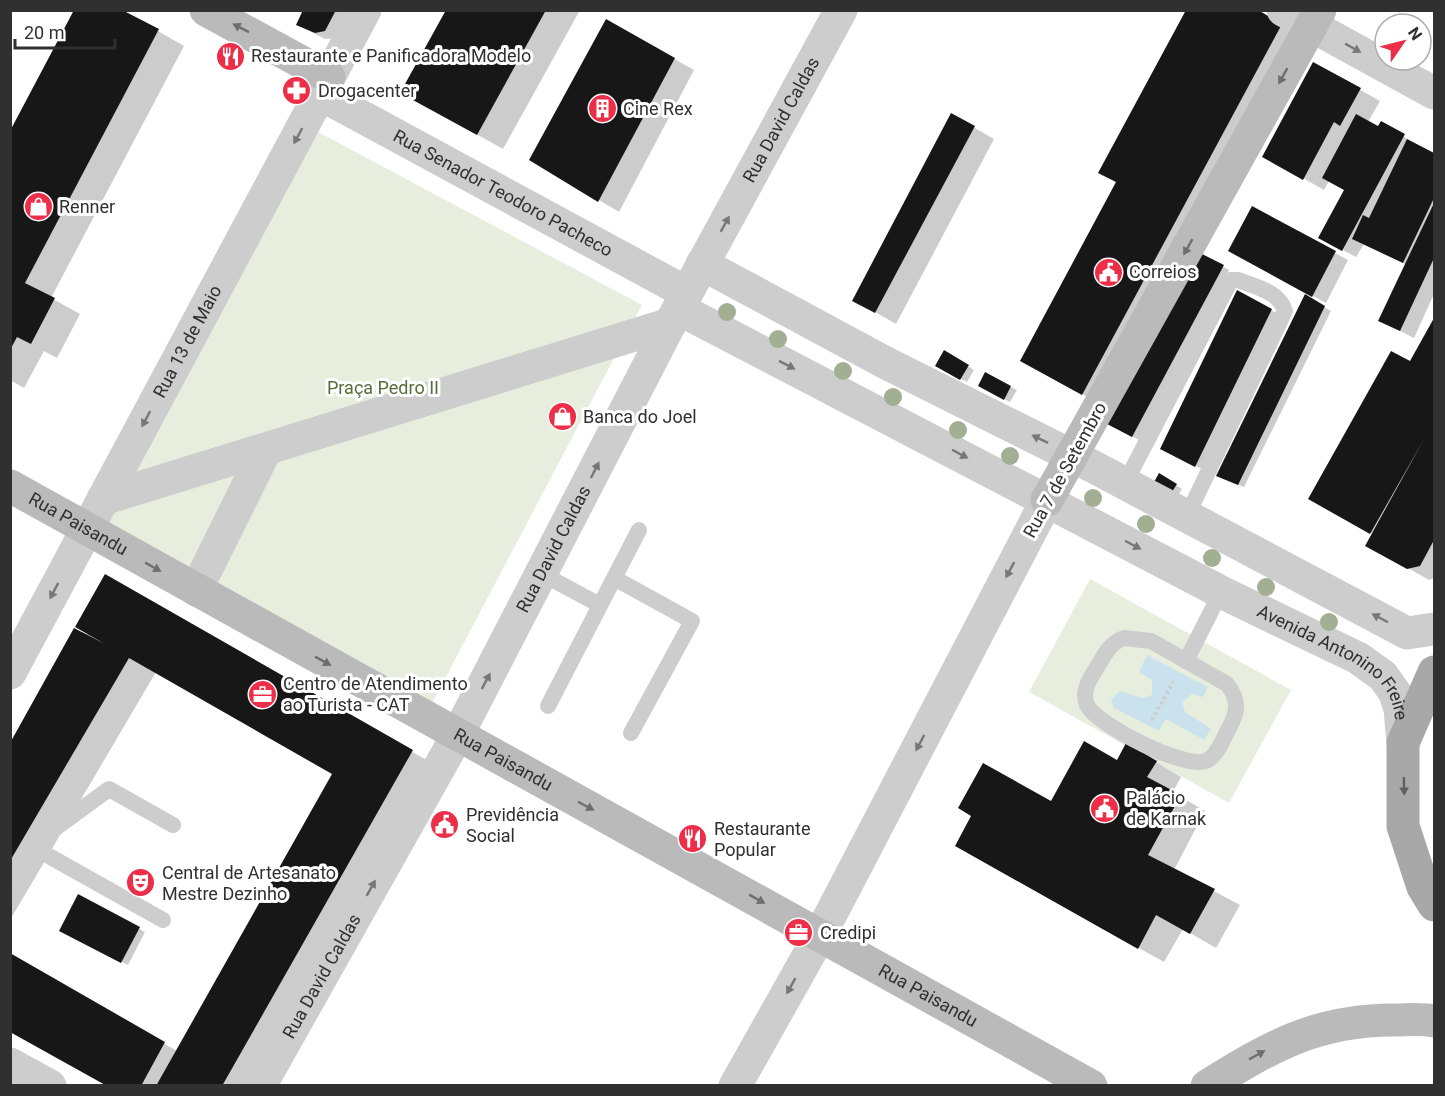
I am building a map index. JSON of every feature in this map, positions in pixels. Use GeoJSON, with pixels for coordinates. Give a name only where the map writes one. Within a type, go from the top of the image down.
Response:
{"type":"FeatureCollection","features":[{"type":"Feature","properties":{"kind":"main road"},"geometry":{"type":"LineString","coordinates":[[1434,672],[1402,743],[1403,826],[1423,887],[1434,905]]}},
{"type":"Feature","properties":{"kind":"street","name":"Rua Senador Teodoro Pacheco"},"geometry":{"type":"LineString","coordinates":[[206,10],[679,308]]}},
{"type":"Feature","properties":{"kind":"street","name":"Rua 13 de Maio"},"geometry":{"type":"LineString","coordinates":[[10,673],[365,10]]}},
{"type":"Feature","properties":{"kind":"street","name":"Rua David Caldas"},"geometry":{"type":"LineString","coordinates":[[260,1086],[457,736],[702,264],[841,10]]}},
{"type":"Feature","properties":{"kind":"street"},"geometry":{"type":"LineString","coordinates":[[1283,10],[1316,18],[1434,93]]}},
{"type":"Feature","properties":{"kind":"street","name":"Rua 7 de Setembro"},"geometry":{"type":"LineString","coordinates":[[735,1086],[820,935],[1071,454],[1316,18]]}},
{"type":"Feature","properties":{"kind":"street"},"geometry":{"type":"LineString","coordinates":[[702,264],[886,363],[1071,454],[1407,633],[1434,629]]}},
{"type":"Feature","properties":{"kind":"street"},"geometry":{"type":"LineString","coordinates":[[742,342],[765,297]]}},
{"type":"Feature","properties":{"kind":"street"},"geometry":{"type":"LineString","coordinates":[[102,500],[266,449],[679,308]]}},
{"type":"Feature","properties":{"kind":"street","name":"Avenida Antonino Freire"},"geometry":{"type":"LineString","coordinates":[[679,308],[1230,596],[1358,658],[1383,676],[1395,693],[1400,709],[1402,743]]}},
{"type":"Feature","properties":{"kind":"street"},"geometry":{"type":"LineString","coordinates":[[865,405],[886,363]]}},
{"type":"Feature","properties":{"kind":"street"},"geometry":{"type":"LineString","coordinates":[[196,590],[266,449]]}},
{"type":"Feature","properties":{"kind":"street","name":"Rua Paisandu"},"geometry":{"type":"LineString","coordinates":[[10,486],[1091,1086]]}},
{"type":"Feature","properties":{"kind":"street","name":"Avenida Antonino Freire"},"geometry":{"type":"LineString","coordinates":[[1230,596],[1261,556]]}},
{"type":"Feature","properties":{"kind":"street"},"geometry":{"type":"LineString","coordinates":[[1207,1086],[1259,1054],[1295,1037],[1340,1023],[1381,1020],[1434,1021]]}},
{"type":"Feature","properties":{"kind":"street"},"geometry":{"type":"LineString","coordinates":[[10,1064],[50,1086]]}},
{"type":"Feature","properties":{"kind":"lane"},"geometry":{"type":"LineString","coordinates":[[1125,483],[1232,280],[1238,279],[1276,296],[1282,300],[1285,311],[1187,516]]}},
{"type":"Feature","properties":{"kind":"lane"},"geometry":{"type":"LineString","coordinates":[[548,706],[639,530]]}},
{"type":"Feature","properties":{"kind":"lane"},"geometry":{"type":"LineString","coordinates":[[542,574],[600,605]]}},
{"type":"Feature","properties":{"kind":"lane"},"geometry":{"type":"LineString","coordinates":[[614,578],[692,621],[631,733]]}},
{"type":"Feature","properties":{"kind":"lane"},"geometry":{"type":"LineString","coordinates":[[1186,661],[1230,596]]}},
{"type":"Feature","properties":{"kind":"lane"},"geometry":{"type":"LineString","coordinates":[[1137,638],[1151,641],[1186,661],[1227,684],[1235,694],[1238,706],[1215,753],[1208,760],[1199,764],[1180,760],[1102,723],[1087,705],[1086,685],[1116,641],[1137,638]]}},
{"type":"Feature","properties":{"kind":"lane"},"geometry":{"type":"LineString","coordinates":[[10,881],[31,846],[109,789],[173,825]]}},
{"type":"Feature","properties":{"kind":"lane"},"geometry":{"type":"LineString","coordinates":[[31,846],[163,920]]}},
{"type":"Feature","properties":{"kind":"path"},"geometry":{"type":"LineString","coordinates":[[1149,727],[1175,680]]}},
{"type":"Feature","properties":{"kind":"green space","name":"Praça Pedro II"},"geometry":{"type":"Polygon","coordinates":[[[305,125],[642,305],[429,709],[99,524],[305,125]]]}},
{"type":"Feature","properties":{"kind":"green space"},"geometry":{"type":"Polygon","coordinates":[[[1090,579],[1291,690],[1229,803],[1029,692],[1090,579]]]}},
{"type":"Feature","properties":{"kind":"water"},"geometry":{"type":"Polygon","coordinates":[[[1147,655],[1208,687],[1203,697],[1192,694],[1182,702],[1185,712],[1211,729],[1204,740],[1166,719],[1159,731],[1114,708],[1111,700],[1120,691],[1142,698],[1152,695],[1152,680],[1139,672],[1147,655]]]}},
{"type":"Feature","properties":{"kind":"building","name":"Renner"},"geometry":{"type":"Polygon","coordinates":[[[74,10],[122,10],[159,29],[25,283],[55,298],[31,344],[17,337],[10,350],[10,131],[74,10]]]}},
{"type":"Feature","properties":{"kind":"building"},"geometry":{"type":"Polygon","coordinates":[[[303,10],[336,10],[325,31],[315,33],[296,25],[303,10]]]}},
{"type":"Feature","properties":{"kind":"building"},"geometry":{"type":"Polygon","coordinates":[[[446,10],[546,10],[477,135],[400,93],[446,10]]]}},
{"type":"Feature","properties":{"kind":"building","name":"Correios"},"geometry":{"type":"Polygon","coordinates":[[[1186,10],[1258,10],[1282,24],[1082,395],[1020,361],[1116,182],[1098,173],[1186,10]]]}},
{"type":"Feature","properties":{"kind":"building","name":"Cine Rex"},"geometry":{"type":"Polygon","coordinates":[[[606,19],[675,58],[598,202],[529,160],[606,19]]]}},
{"type":"Feature","properties":{"kind":"building"},"geometry":{"type":"Polygon","coordinates":[[[1313,62],[1361,88],[1340,126],[1334,122],[1303,180],[1262,157],[1313,62]]]}},
{"type":"Feature","properties":{"kind":"building"},"geometry":{"type":"Polygon","coordinates":[[[951,113],[975,126],[875,313],[852,301],[951,113]]]}},
{"type":"Feature","properties":{"kind":"building"},"geometry":{"type":"Polygon","coordinates":[[[1356,114],[1378,126],[1381,121],[1405,134],[1342,251],[1318,238],[1344,190],[1322,178],[1356,114]]]}},
{"type":"Feature","properties":{"kind":"building"},"geometry":{"type":"Polygon","coordinates":[[[1407,139],[1434,153],[1434,198],[1403,263],[1352,239],[1363,215],[1369,218],[1407,139]]]}},
{"type":"Feature","properties":{"kind":"building"},"geometry":{"type":"Polygon","coordinates":[[[1434,203],[1434,258],[1400,331],[1378,321],[1434,203]]]}},
{"type":"Feature","properties":{"kind":"building"},"geometry":{"type":"Polygon","coordinates":[[[1252,206],[1336,251],[1312,297],[1228,251],[1252,206]]]}},
{"type":"Feature","properties":{"kind":"building"},"geometry":{"type":"Polygon","coordinates":[[[1198,252],[1224,265],[1132,437],[1107,424],[1198,252]]]}},
{"type":"Feature","properties":{"kind":"building"},"geometry":{"type":"Polygon","coordinates":[[[1237,290],[1272,309],[1195,467],[1160,449],[1237,290]]]}},
{"type":"Feature","properties":{"kind":"building"},"geometry":{"type":"Polygon","coordinates":[[[1305,294],[1325,306],[1238,485],[1216,476],[1305,294]]]}},
{"type":"Feature","properties":{"kind":"building"},"geometry":{"type":"Polygon","coordinates":[[[1434,318],[1434,540],[1420,566],[1407,569],[1365,546],[1424,439],[1370,534],[1308,499],[1391,351],[1410,361],[1434,318]]]}},
{"type":"Feature","properties":{"kind":"building"},"geometry":{"type":"Polygon","coordinates":[[[944,350],[969,365],[960,380],[935,366],[944,350]]]}},
{"type":"Feature","properties":{"kind":"building"},"geometry":{"type":"Polygon","coordinates":[[[985,372],[1011,386],[1004,400],[978,386],[985,372]]]}},
{"type":"Feature","properties":{"kind":"building"},"geometry":{"type":"Polygon","coordinates":[[[1159,473],[1177,484],[1170,495],[1153,484],[1159,473]]]}},
{"type":"Feature","properties":{"kind":"building"},"geometry":{"type":"Polygon","coordinates":[[[105,574],[413,750],[222,1086],[156,1086],[332,774],[129,658],[10,861],[10,743],[74,628],[105,644],[75,627],[105,574]]]}},
{"type":"Feature","properties":{"kind":"building","name":"Palácio de Karnak"},"geometry":{"type":"Polygon","coordinates":[[[1084,741],[1117,760],[1126,743],[1157,761],[1147,777],[1181,795],[1148,855],[1215,889],[1190,934],[1156,915],[1138,949],[955,846],[971,816],[958,808],[983,763],[1051,801],[1084,741]]]}},
{"type":"Feature","properties":{"kind":"building"},"geometry":{"type":"Polygon","coordinates":[[[78,894],[140,927],[121,963],[59,931],[78,894]]]}},
{"type":"Feature","properties":{"kind":"building"},"geometry":{"type":"Polygon","coordinates":[[[10,953],[165,1042],[141,1086],[107,1086],[10,1032],[10,953]]]}},
{"type":"Feature","properties":{"kind":"place","name":"Restaurante e Panificadora Modelo"},"geometry":{"type":"Point","coordinates":[230,56]}},
{"type":"Feature","properties":{"kind":"place","name":"Drogacenter"},"geometry":{"type":"Point","coordinates":[297,91]}},
{"type":"Feature","properties":{"kind":"place","name":"Cine Rex"},"geometry":{"type":"Point","coordinates":[602,109]}},
{"type":"Feature","properties":{"kind":"place","name":"Renner"},"geometry":{"type":"Point","coordinates":[38,207]}},
{"type":"Feature","properties":{"kind":"place","name":"Correios"},"geometry":{"type":"Point","coordinates":[1108,272]}},
{"type":"Feature","properties":{"kind":"place","name":"Banca do Joel"},"geometry":{"type":"Point","coordinates":[562,417]}},
{"type":"Feature","properties":{"kind":"place","name":"Centro de Atendimento ao Turista - CAT"},"geometry":{"type":"Point","coordinates":[262,694]}},
{"type":"Feature","properties":{"kind":"place","name":"Palácio de Karnak"},"geometry":{"type":"Point","coordinates":[1105,808]}},
{"type":"Feature","properties":{"kind":"place","name":"Previdência Social"},"geometry":{"type":"Point","coordinates":[445,825]}},
{"type":"Feature","properties":{"kind":"place","name":"Restaurante Popular"},"geometry":{"type":"Point","coordinates":[693,839]}},
{"type":"Feature","properties":{"kind":"place","name":"Central de Artesanato Mestre Dezinho"},"geometry":{"type":"Point","coordinates":[141,883]}},
{"type":"Feature","properties":{"kind":"place","name":"Credipi"},"geometry":{"type":"Point","coordinates":[799,933]}}]}
